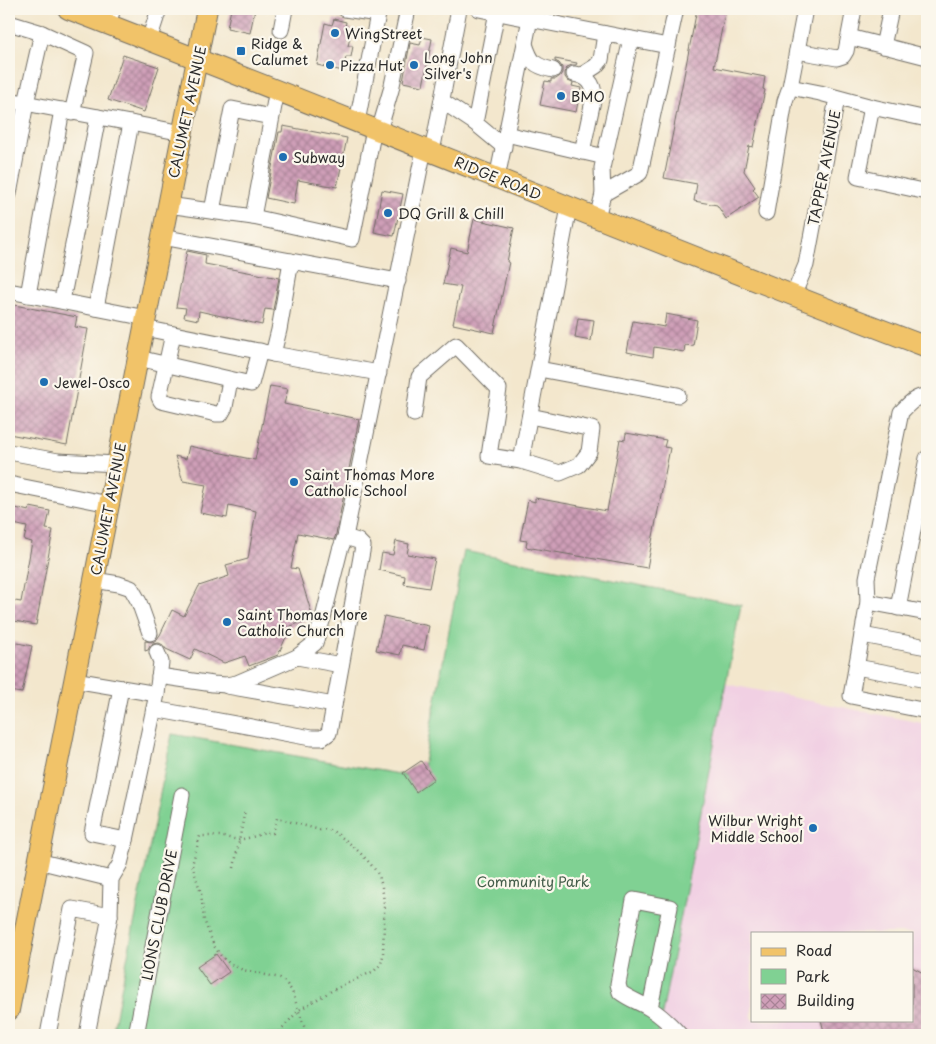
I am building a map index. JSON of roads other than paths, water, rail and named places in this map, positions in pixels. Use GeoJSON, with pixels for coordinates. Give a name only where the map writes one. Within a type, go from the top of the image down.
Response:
{"type":"FeatureCollection","features":[{"type":"Feature","properties":{"kind":"main road","name":"RIDGE ROAD"},"geometry":{"type":"LineString","coordinates":[[68,9],[111,16],[149,40],[793,296],[927,347]]}},
{"type":"Feature","properties":{"kind":"main road","name":"CALUMET AVENUE"},"geometry":{"type":"LineString","coordinates":[[9,1010],[207,9]]}},
{"type":"Feature","properties":{"kind":"street"},"geometry":{"type":"LineString","coordinates":[[149,40],[158,9]]}},
{"type":"Feature","properties":{"kind":"street"},"geometry":{"type":"LineString","coordinates":[[281,30],[285,9]]}},
{"type":"Feature","properties":{"kind":"street"},"geometry":{"type":"LineString","coordinates":[[168,206],[253,217],[352,239],[370,127],[378,11],[345,9]]}},
{"type":"Feature","properties":{"kind":"street"},"geometry":{"type":"LineString","coordinates":[[370,127],[391,90],[408,9]]}},
{"type":"Feature","properties":{"kind":"street"},"geometry":{"type":"LineString","coordinates":[[226,685],[296,657],[315,643],[340,550],[346,537],[398,282],[428,150],[442,101],[460,9]]}},
{"type":"Feature","properties":{"kind":"street"},"geometry":{"type":"LineString","coordinates":[[480,9],[668,46]]}},
{"type":"Feature","properties":{"kind":"street"},"geometry":{"type":"LineString","coordinates":[[604,194],[640,173],[676,9]]}},
{"type":"Feature","properties":{"kind":"street"},"geometry":{"type":"LineString","coordinates":[[766,213],[786,100],[805,9]]}},
{"type":"Feature","properties":{"kind":"street"},"geometry":{"type":"LineString","coordinates":[[797,51],[837,58],[843,56],[846,51],[854,9]]}},
{"type":"Feature","properties":{"kind":"street"},"geometry":{"type":"LineString","coordinates":[[883,46],[891,9]]}},
{"type":"Feature","properties":{"kind":"street"},"geometry":{"type":"LineString","coordinates":[[475,123],[498,12]]}},
{"type":"Feature","properties":{"kind":"street"},"geometry":{"type":"LineString","coordinates":[[497,178],[530,19]]}},
{"type":"Feature","properties":{"kind":"street"},"geometry":{"type":"LineString","coordinates":[[9,23],[42,33],[86,53],[67,111],[28,295]]}},
{"type":"Feature","properties":{"kind":"street"},"geometry":{"type":"LineString","coordinates":[[9,194],[26,103],[42,33]]}},
{"type":"Feature","properties":{"kind":"street"},"geometry":{"type":"LineString","coordinates":[[582,152],[594,91],[591,83],[578,75],[599,63],[605,34]]}},
{"type":"Feature","properties":{"kind":"street"},"geometry":{"type":"LineString","coordinates":[[849,37],[927,57]]}},
{"type":"Feature","properties":{"kind":"street"},"geometry":{"type":"LineString","coordinates":[[597,218],[604,194],[602,168],[631,39]]}},
{"type":"Feature","properties":{"kind":"street"},"geometry":{"type":"LineString","coordinates":[[525,44],[531,59],[536,64],[553,70]]}},
{"type":"Feature","properties":{"kind":"street","name":"TAPPER AVENUE"},"geometry":{"type":"LineString","coordinates":[[790,87],[837,98],[806,265],[793,296]]}},
{"type":"Feature","properties":{"kind":"street"},"geometry":{"type":"LineString","coordinates":[[253,217],[277,90]]}},
{"type":"Feature","properties":{"kind":"street"},"geometry":{"type":"LineString","coordinates":[[837,98],[927,119]]}},
{"type":"Feature","properties":{"kind":"street"},"geometry":{"type":"LineString","coordinates":[[9,100],[182,133]]}},
{"type":"Feature","properties":{"kind":"street"},"geometry":{"type":"LineString","coordinates":[[442,101],[505,141],[605,157]]}},
{"type":"Feature","properties":{"kind":"street"},"geometry":{"type":"LineString","coordinates":[[872,107],[858,177],[927,192]]}},
{"type":"Feature","properties":{"kind":"street"},"geometry":{"type":"LineString","coordinates":[[212,211],[232,109],[272,117]]}},
{"type":"Feature","properties":{"kind":"street"},"geometry":{"type":"LineString","coordinates":[[62,301],[98,117]]}},
{"type":"Feature","properties":{"kind":"street"},"geometry":{"type":"LineString","coordinates":[[96,308],[132,123]]}},
{"type":"Feature","properties":{"kind":"street"},"geometry":{"type":"LineString","coordinates":[[522,461],[569,207]]}},
{"type":"Feature","properties":{"kind":"street"},"geometry":{"type":"LineString","coordinates":[[162,237],[398,282]]}},
{"type":"Feature","properties":{"kind":"street"},"geometry":{"type":"LineString","coordinates":[[138,358],[251,384],[278,330],[291,261]]}},
{"type":"Feature","properties":{"kind":"street"},"geometry":{"type":"LineString","coordinates":[[9,291],[96,308],[173,334],[379,373]]}},
{"type":"Feature","properties":{"kind":"street"},"geometry":{"type":"LineString","coordinates":[[173,334],[159,397],[160,402],[221,414],[225,406],[230,380]]}},
{"type":"Feature","properties":{"kind":"street"},"geometry":{"type":"LineString","coordinates":[[414,414],[419,377],[456,345],[499,389],[490,456],[522,461],[560,473],[579,465],[589,452],[592,428],[530,416]]}},
{"type":"Feature","properties":{"kind":"street"},"geometry":{"type":"LineString","coordinates":[[539,369],[678,395]]}},
{"type":"Feature","properties":{"kind":"street"},"geometry":{"type":"LineString","coordinates":[[927,396],[911,401],[901,412],[867,578],[868,602],[851,696],[927,710]]}},
{"type":"Feature","properties":{"kind":"street"},"geometry":{"type":"LineString","coordinates":[[9,452],[58,462],[117,464]]}},
{"type":"Feature","properties":{"kind":"street"},"geometry":{"type":"LineString","coordinates":[[898,608],[927,458]]}},
{"type":"Feature","properties":{"kind":"street"},"geometry":{"type":"LineString","coordinates":[[9,484],[109,504]]}},
{"type":"Feature","properties":{"kind":"street"},"geometry":{"type":"LineString","coordinates":[[154,709],[311,738],[322,738],[329,733],[363,546],[358,541],[346,537]]}},
{"type":"Feature","properties":{"kind":"street"},"geometry":{"type":"LineString","coordinates":[[94,580],[120,584],[131,588],[139,602],[150,633]]}},
{"type":"Feature","properties":{"kind":"street"},"geometry":{"type":"LineString","coordinates":[[868,602],[927,613]]}},
{"type":"Feature","properties":{"kind":"street"},"geometry":{"type":"LineString","coordinates":[[862,635],[927,647]]}},
{"type":"Feature","properties":{"kind":"street"},"geometry":{"type":"LineString","coordinates":[[87,1035],[110,916],[110,879],[120,864],[158,694],[161,662],[157,652]]}},
{"type":"Feature","properties":{"kind":"street"},"geometry":{"type":"LineString","coordinates":[[296,657],[341,665]]}},
{"type":"Feature","properties":{"kind":"street"},"geometry":{"type":"LineString","coordinates":[[856,667],[927,680]]}},
{"type":"Feature","properties":{"kind":"street"},"geometry":{"type":"LineString","coordinates":[[160,676],[226,685],[334,705]]}},
{"type":"Feature","properties":{"kind":"street"},"geometry":{"type":"LineString","coordinates":[[74,680],[158,694]]}},
{"type":"Feature","properties":{"kind":"street"},"geometry":{"type":"LineString","coordinates":[[121,688],[92,833],[126,840]]}},
{"type":"Feature","properties":{"kind":"street","name":"LIONS CLUB DRIVE"},"geometry":{"type":"LineString","coordinates":[[136,1035],[182,795]]}},
{"type":"Feature","properties":{"kind":"street"},"geometry":{"type":"LineString","coordinates":[[38,861],[110,879]]}},
{"type":"Feature","properties":{"kind":"street"},"geometry":{"type":"LineString","coordinates":[[650,1008],[670,907],[634,900],[618,984],[620,992],[627,998],[650,1008],[680,1035]]}},
{"type":"Feature","properties":{"kind":"street"},"geometry":{"type":"LineString","coordinates":[[48,1035],[72,909],[110,916]]}},
{"type":"Feature","properties":{"kind":"place","name":"WingStreet"},"geometry":{"type":"Point","coordinates":[335,33]}},
{"type":"Feature","properties":{"kind":"place","name":"Ridge & Calumet"},"geometry":{"type":"Point","coordinates":[241,51]}},
{"type":"Feature","properties":{"kind":"place","name":"Pizza Hut"},"geometry":{"type":"Point","coordinates":[330,65]}},
{"type":"Feature","properties":{"kind":"place","name":"Long John Silver's"},"geometry":{"type":"Point","coordinates":[414,65]}},
{"type":"Feature","properties":{"kind":"place","name":"BMO"},"geometry":{"type":"Point","coordinates":[561,96]}},
{"type":"Feature","properties":{"kind":"place","name":"Subway"},"geometry":{"type":"Point","coordinates":[283,157]}},
{"type":"Feature","properties":{"kind":"place","name":"DQ Grill & Chill"},"geometry":{"type":"Point","coordinates":[388,213]}},
{"type":"Feature","properties":{"kind":"place","name":"Jewel-Osco"},"geometry":{"type":"Point","coordinates":[44,382]}},
{"type":"Feature","properties":{"kind":"place","name":"Saint Thomas More Catholic School"},"geometry":{"type":"Point","coordinates":[294,482]}},
{"type":"Feature","properties":{"kind":"place","name":"Saint Thomas More Catholic Church"},"geometry":{"type":"Point","coordinates":[227,622]}},
{"type":"Feature","properties":{"kind":"place","name":"Wilbur Wright Middle School"},"geometry":{"type":"Point","coordinates":[813,828]}},
{"type":"Feature","properties":{"kind":"park label","name":"Community Park"},"geometry":{"type":"Point","coordinates":[533,881]}}]}
